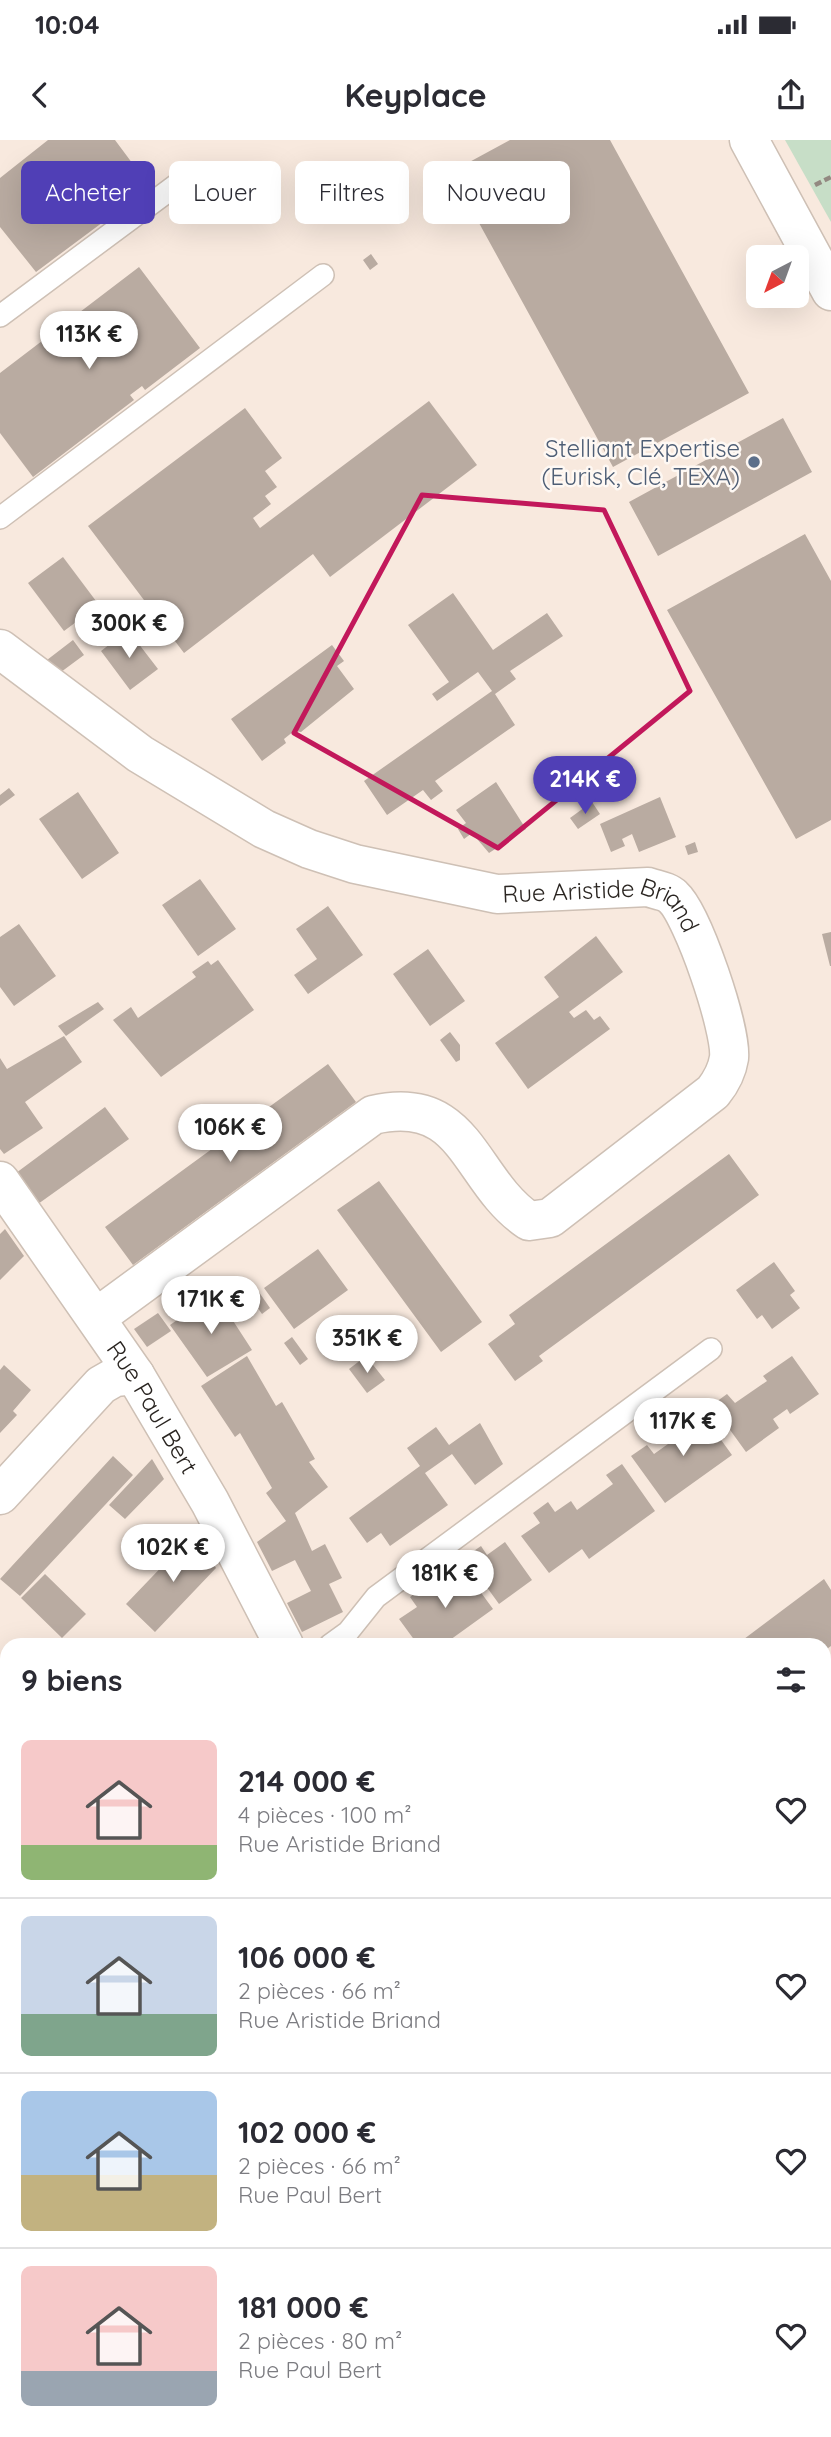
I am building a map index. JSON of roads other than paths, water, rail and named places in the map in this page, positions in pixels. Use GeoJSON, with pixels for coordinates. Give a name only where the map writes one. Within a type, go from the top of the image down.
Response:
{"type":"FeatureCollection","features":[{"type":"Feature","properties":{"kind":"street"},"geometry":{"type":"LineString","coordinates":[[749,140],[831,290]]}},
{"type":"Feature","properties":{"kind":"street","name":"Rue Aristide Briand"},"geometry":{"type":"LineString","coordinates":[[0,649],[140,754],[264,829],[309,849],[355,864],[497,894],[648,887],[671,895],[686,913],[700,948],[724,1023],[729,1056],[722,1080],[713,1092],[550,1217],[529,1221],[511,1209],[457,1133],[439,1119],[396,1110],[373,1115],[97,1317]]}},
{"type":"Feature","properties":{"kind":"street","name":"Rue Paul Bert"},"geometry":{"type":"LineString","coordinates":[[0,1181],[135,1375],[210,1502],[280,1638]]}},
{"type":"Feature","properties":{"kind":"street"},"geometry":{"type":"LineString","coordinates":[[0,1495],[101,1385],[115,1377],[135,1375]]}},
{"type":"Feature","properties":{"kind":"lane"},"geometry":{"type":"LineString","coordinates":[[0,316],[169,190]]}},
{"type":"Feature","properties":{"kind":"lane"},"geometry":{"type":"LineString","coordinates":[[0,518],[323,275]]}},
{"type":"Feature","properties":{"kind":"lane"},"geometry":{"type":"LineString","coordinates":[[340,1638],[348,1632],[376,1597],[712,1349]]}},
{"type":"Feature","properties":{"kind":"place","name":"Stelliant Expertise (Eurisk, Clé, TEXA)"},"geometry":{"type":"Point","coordinates":[754,462]}}]}
